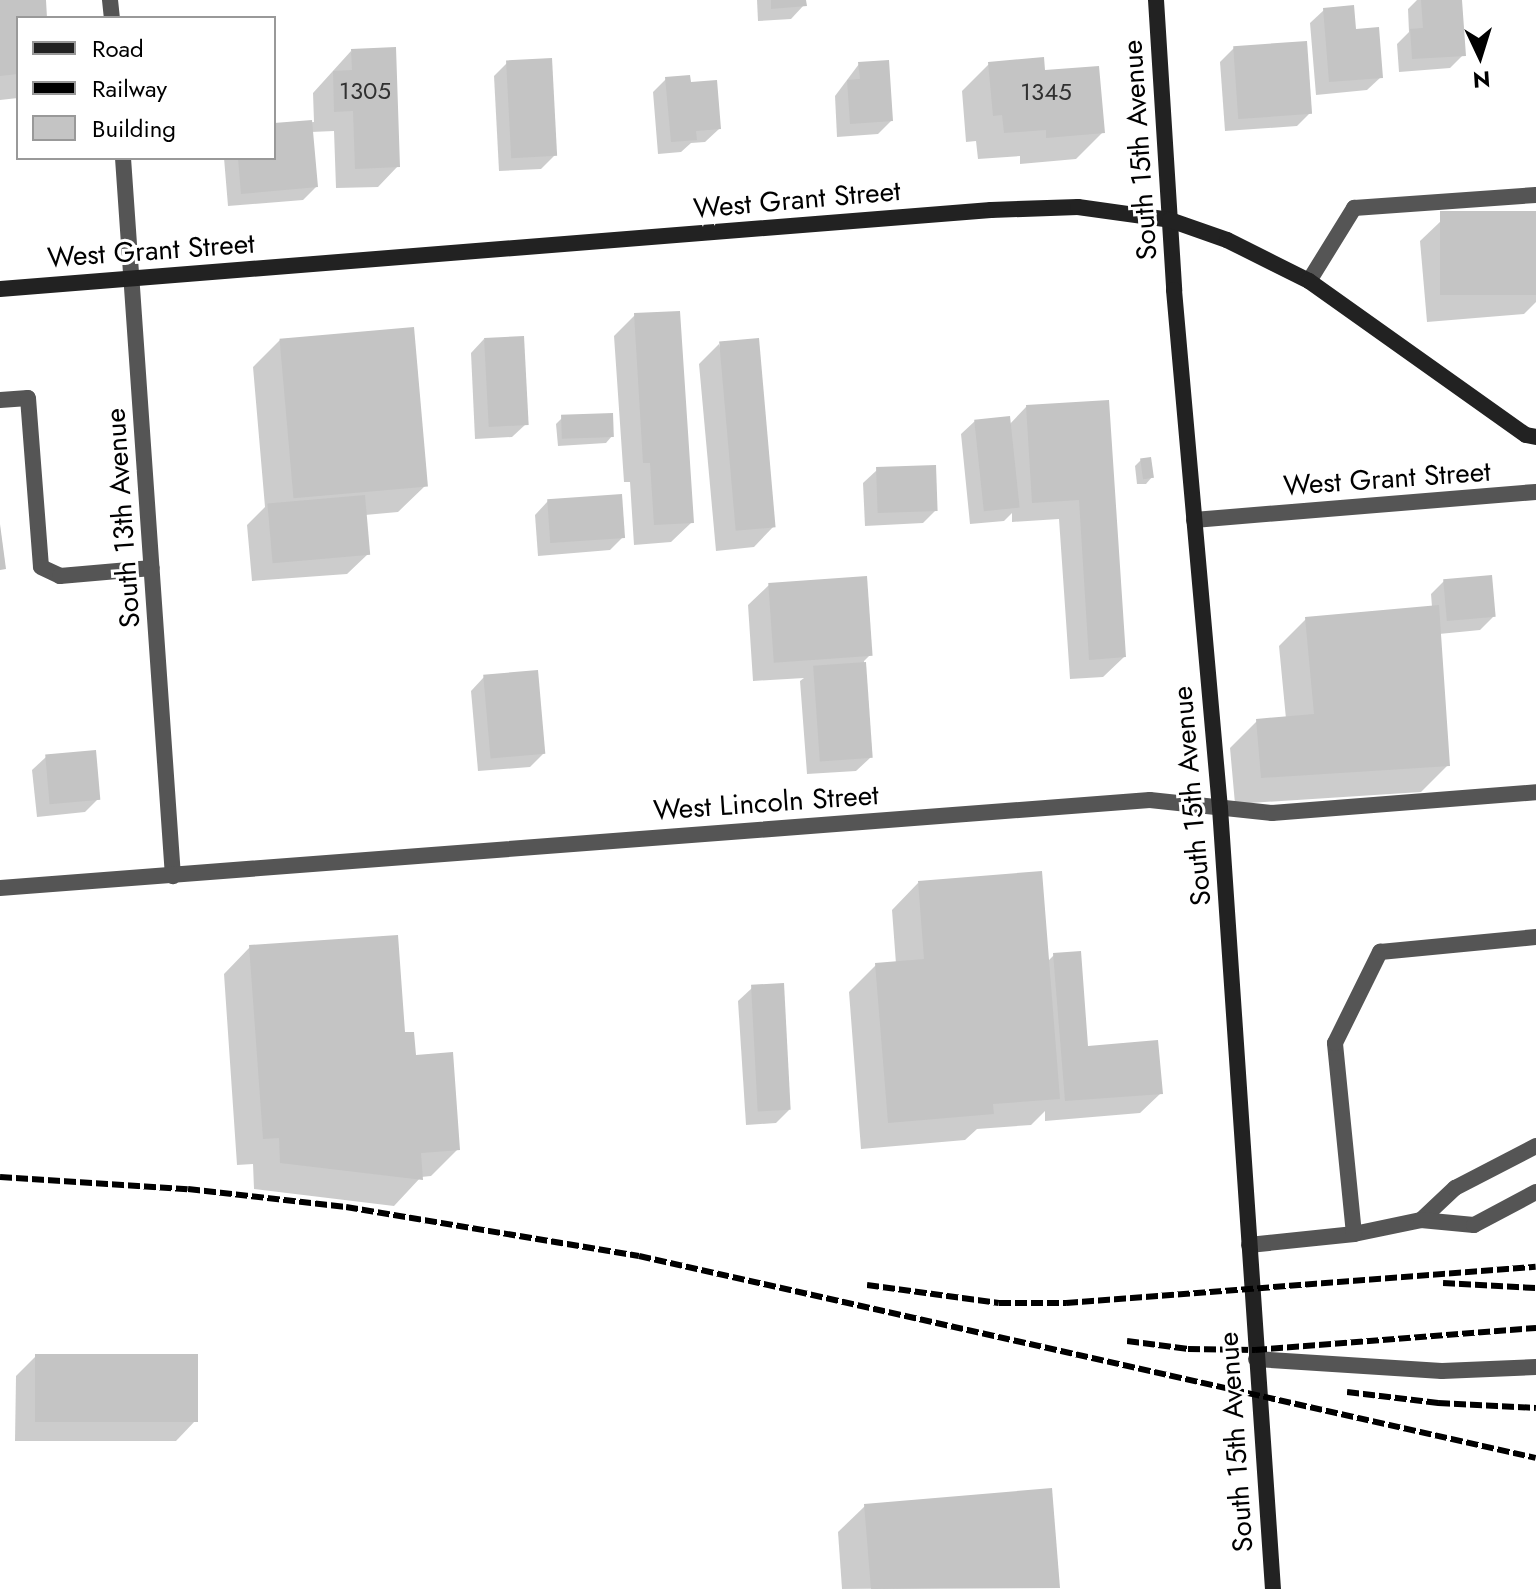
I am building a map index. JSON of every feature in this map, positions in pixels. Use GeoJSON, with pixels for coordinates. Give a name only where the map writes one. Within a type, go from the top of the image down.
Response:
{"type":"FeatureCollection","features":[{"type":"Feature","properties":{"kind":"main road","name":"South 15th Avenue"},"geometry":{"type":"LineString","coordinates":[[1156,0],[1170,220],[1220,808],[1273,1589]]}},
{"type":"Feature","properties":{"kind":"main road","name":"West Grant Street"},"geometry":{"type":"LineString","coordinates":[[0,289],[991,210],[1078,207],[1170,220],[1227,240],[1309,281],[1526,435],[1536,437]]}},
{"type":"Feature","properties":{"kind":"street","name":"South 13th Avenue"},"geometry":{"type":"LineString","coordinates":[[123,160],[173,876]]}},
{"type":"Feature","properties":{"kind":"street"},"geometry":{"type":"LineString","coordinates":[[1309,281],[1354,208],[1536,195]]}},
{"type":"Feature","properties":{"kind":"street"},"geometry":{"type":"LineString","coordinates":[[0,400],[28,398],[41,567],[60,576],[152,568]]}},
{"type":"Feature","properties":{"kind":"street","name":"West Grant Street"},"geometry":{"type":"LineString","coordinates":[[1194,520],[1536,492]]}},
{"type":"Feature","properties":{"kind":"street","name":"West Lincoln Street"},"geometry":{"type":"LineString","coordinates":[[0,888],[1150,800],[1272,813],[1536,792]]}},
{"type":"Feature","properties":{"kind":"street"},"geometry":{"type":"LineString","coordinates":[[1354,1234],[1335,1043],[1380,952],[1536,937]]}},
{"type":"Feature","properties":{"kind":"street"},"geometry":{"type":"LineString","coordinates":[[1421,1220],[1455,1188],[1536,1146]]}},
{"type":"Feature","properties":{"kind":"street"},"geometry":{"type":"LineString","coordinates":[[1249,1245],[1354,1234],[1421,1220],[1474,1225],[1536,1192]]}},
{"type":"Feature","properties":{"kind":"street"},"geometry":{"type":"LineString","coordinates":[[1256,1359],[1442,1371],[1536,1367]]}},
{"type":"Feature","properties":{"kind":"building"},"geometry":{"type":"Polygon","coordinates":[[[0,0],[46,0],[47,16],[16,16],[16,74],[0,76],[0,0]]]}},
{"type":"Feature","properties":{"kind":"building"},"geometry":{"type":"Polygon","coordinates":[[[771,0],[806,0],[807,6],[771,9],[771,0]]]}},
{"type":"Feature","properties":{"kind":"building"},"geometry":{"type":"Polygon","coordinates":[[[1421,0],[1462,0],[1466,56],[1412,59],[1410,29],[1423,28],[1421,0]]]}},
{"type":"Feature","properties":{"kind":"building"},"geometry":{"type":"Polygon","coordinates":[[[1354,5],[1356,29],[1379,27],[1383,78],[1329,82],[1323,8],[1354,5]]]}},
{"type":"Feature","properties":{"kind":"building"},"geometry":{"type":"Polygon","coordinates":[[[1307,41],[1312,114],[1238,119],[1233,46],[1307,41]]]}},
{"type":"Feature","properties":{"kind":"building"},"geometry":{"type":"Polygon","coordinates":[[[396,47],[400,167],[355,169],[353,111],[334,112],[333,71],[352,70],[351,49],[396,47]]]}},
{"type":"Feature","properties":{"kind":"building"},"geometry":{"type":"Polygon","coordinates":[[[1044,57],[1045,70],[1099,66],[1105,133],[1046,138],[1046,130],[1004,133],[1002,115],[993,116],[988,62],[1044,57]]]}},
{"type":"Feature","properties":{"kind":"building"},"geometry":{"type":"Polygon","coordinates":[[[552,58],[557,156],[511,158],[506,60],[552,58]]]}},
{"type":"Feature","properties":{"kind":"building"},"geometry":{"type":"Polygon","coordinates":[[[889,60],[893,121],[850,124],[847,80],[860,79],[858,62],[889,60]]]}},
{"type":"Feature","properties":{"kind":"building"},"geometry":{"type":"Polygon","coordinates":[[[690,75],[691,82],[717,80],[721,129],[696,131],[697,140],[671,142],[665,77],[690,75]]]}},
{"type":"Feature","properties":{"kind":"building"},"geometry":{"type":"Polygon","coordinates":[[[312,120],[318,187],[241,194],[238,160],[276,160],[276,123],[312,120]]]}},
{"type":"Feature","properties":{"kind":"building"},"geometry":{"type":"Polygon","coordinates":[[[1440,211],[1536,211],[1536,295],[1440,295],[1440,211]]]}},
{"type":"Feature","properties":{"kind":"building"},"geometry":{"type":"Polygon","coordinates":[[[680,311],[694,523],[654,525],[650,463],[643,463],[634,313],[680,311]]]}},
{"type":"Feature","properties":{"kind":"building"},"geometry":{"type":"Polygon","coordinates":[[[414,327],[428,486],[293,498],[280,339],[414,327]]]}},
{"type":"Feature","properties":{"kind":"building"},"geometry":{"type":"Polygon","coordinates":[[[524,336],[529,425],[489,427],[484,338],[524,336]]]}},
{"type":"Feature","properties":{"kind":"building"},"geometry":{"type":"Polygon","coordinates":[[[759,338],[776,527],[736,531],[719,341],[759,338]]]}},
{"type":"Feature","properties":{"kind":"building"},"geometry":{"type":"Polygon","coordinates":[[[1109,400],[1126,657],[1089,660],[1079,500],[1032,503],[1026,405],[1109,400]]]}},
{"type":"Feature","properties":{"kind":"building"},"geometry":{"type":"Polygon","coordinates":[[[613,413],[614,437],[562,439],[561,415],[613,413]]]}},
{"type":"Feature","properties":{"kind":"building"},"geometry":{"type":"Polygon","coordinates":[[[1010,416],[1020,507],[984,511],[974,420],[1010,416]]]}},
{"type":"Feature","properties":{"kind":"building"},"geometry":{"type":"Polygon","coordinates":[[[1151,457],[1154,478],[1143,479],[1140,459],[1151,457]]]}},
{"type":"Feature","properties":{"kind":"building"},"geometry":{"type":"Polygon","coordinates":[[[936,465],[938,511],[878,513],[876,467],[936,465]]]}},
{"type":"Feature","properties":{"kind":"building"},"geometry":{"type":"Polygon","coordinates":[[[622,494],[625,538],[550,543],[547,499],[622,494]]]}},
{"type":"Feature","properties":{"kind":"building"},"geometry":{"type":"Polygon","coordinates":[[[365,495],[370,555],[273,563],[267,504],[365,495]]]}},
{"type":"Feature","properties":{"kind":"building"},"geometry":{"type":"Polygon","coordinates":[[[0,524],[6,569],[0,570],[0,524]]]}},
{"type":"Feature","properties":{"kind":"building"},"geometry":{"type":"Polygon","coordinates":[[[1492,575],[1496,617],[1447,621],[1443,579],[1492,575]]]}},
{"type":"Feature","properties":{"kind":"building"},"geometry":{"type":"Polygon","coordinates":[[[867,576],[873,656],[774,663],[768,583],[867,576]]]}},
{"type":"Feature","properties":{"kind":"building"},"geometry":{"type":"Polygon","coordinates":[[[1439,605],[1450,766],[1261,778],[1256,719],[1314,714],[1305,617],[1439,605]]]}},
{"type":"Feature","properties":{"kind":"building"},"geometry":{"type":"Polygon","coordinates":[[[866,662],[873,758],[820,761],[813,666],[866,662]]]}},
{"type":"Feature","properties":{"kind":"building"},"geometry":{"type":"Polygon","coordinates":[[[538,670],[545,754],[491,758],[483,675],[538,670]]]}},
{"type":"Feature","properties":{"kind":"building"},"geometry":{"type":"Polygon","coordinates":[[[96,750],[100,800],[50,804],[45,754],[96,750]]]}},
{"type":"Feature","properties":{"kind":"building"},"geometry":{"type":"Polygon","coordinates":[[[1042,871],[1060,1099],[993,1104],[994,1114],[888,1123],[875,963],[924,959],[918,881],[1042,871]]]}},
{"type":"Feature","properties":{"kind":"building"},"geometry":{"type":"Polygon","coordinates":[[[398,935],[405,1032],[414,1032],[416,1055],[453,1052],[460,1150],[421,1153],[423,1180],[280,1163],[279,1138],[263,1139],[249,945],[398,935]]]}},
{"type":"Feature","properties":{"kind":"building"},"geometry":{"type":"Polygon","coordinates":[[[1081,951],[1088,1046],[1158,1040],[1163,1094],[1065,1101],[1053,953],[1081,951]]]}},
{"type":"Feature","properties":{"kind":"building"},"geometry":{"type":"Polygon","coordinates":[[[784,983],[791,1110],[758,1112],[751,985],[784,983]]]}},
{"type":"Feature","properties":{"kind":"building"},"geometry":{"type":"Polygon","coordinates":[[[35,1354],[198,1354],[198,1422],[35,1422],[35,1354]]]}},
{"type":"Feature","properties":{"kind":"building"},"geometry":{"type":"Polygon","coordinates":[[[1052,1488],[1060,1588],[871,1589],[864,1504],[1052,1488]]]}},
{"type":"Feature","properties":{"kind":"railway"},"geometry":{"type":"LineString","coordinates":[[0,1177],[188,1189],[346,1207],[639,1256],[1536,1458]]}},
{"type":"Feature","properties":{"kind":"railway"},"geometry":{"type":"LineString","coordinates":[[867,1285],[999,1303],[1066,1303],[1536,1267]]}},
{"type":"Feature","properties":{"kind":"railway"},"geometry":{"type":"LineString","coordinates":[[1443,1283],[1536,1288]]}},
{"type":"Feature","properties":{"kind":"railway"},"geometry":{"type":"LineString","coordinates":[[1127,1341],[1188,1349],[1255,1350],[1536,1328]]}},
{"type":"Feature","properties":{"kind":"railway"},"geometry":{"type":"LineString","coordinates":[[1347,1392],[1438,1403],[1536,1408]]}}]}
